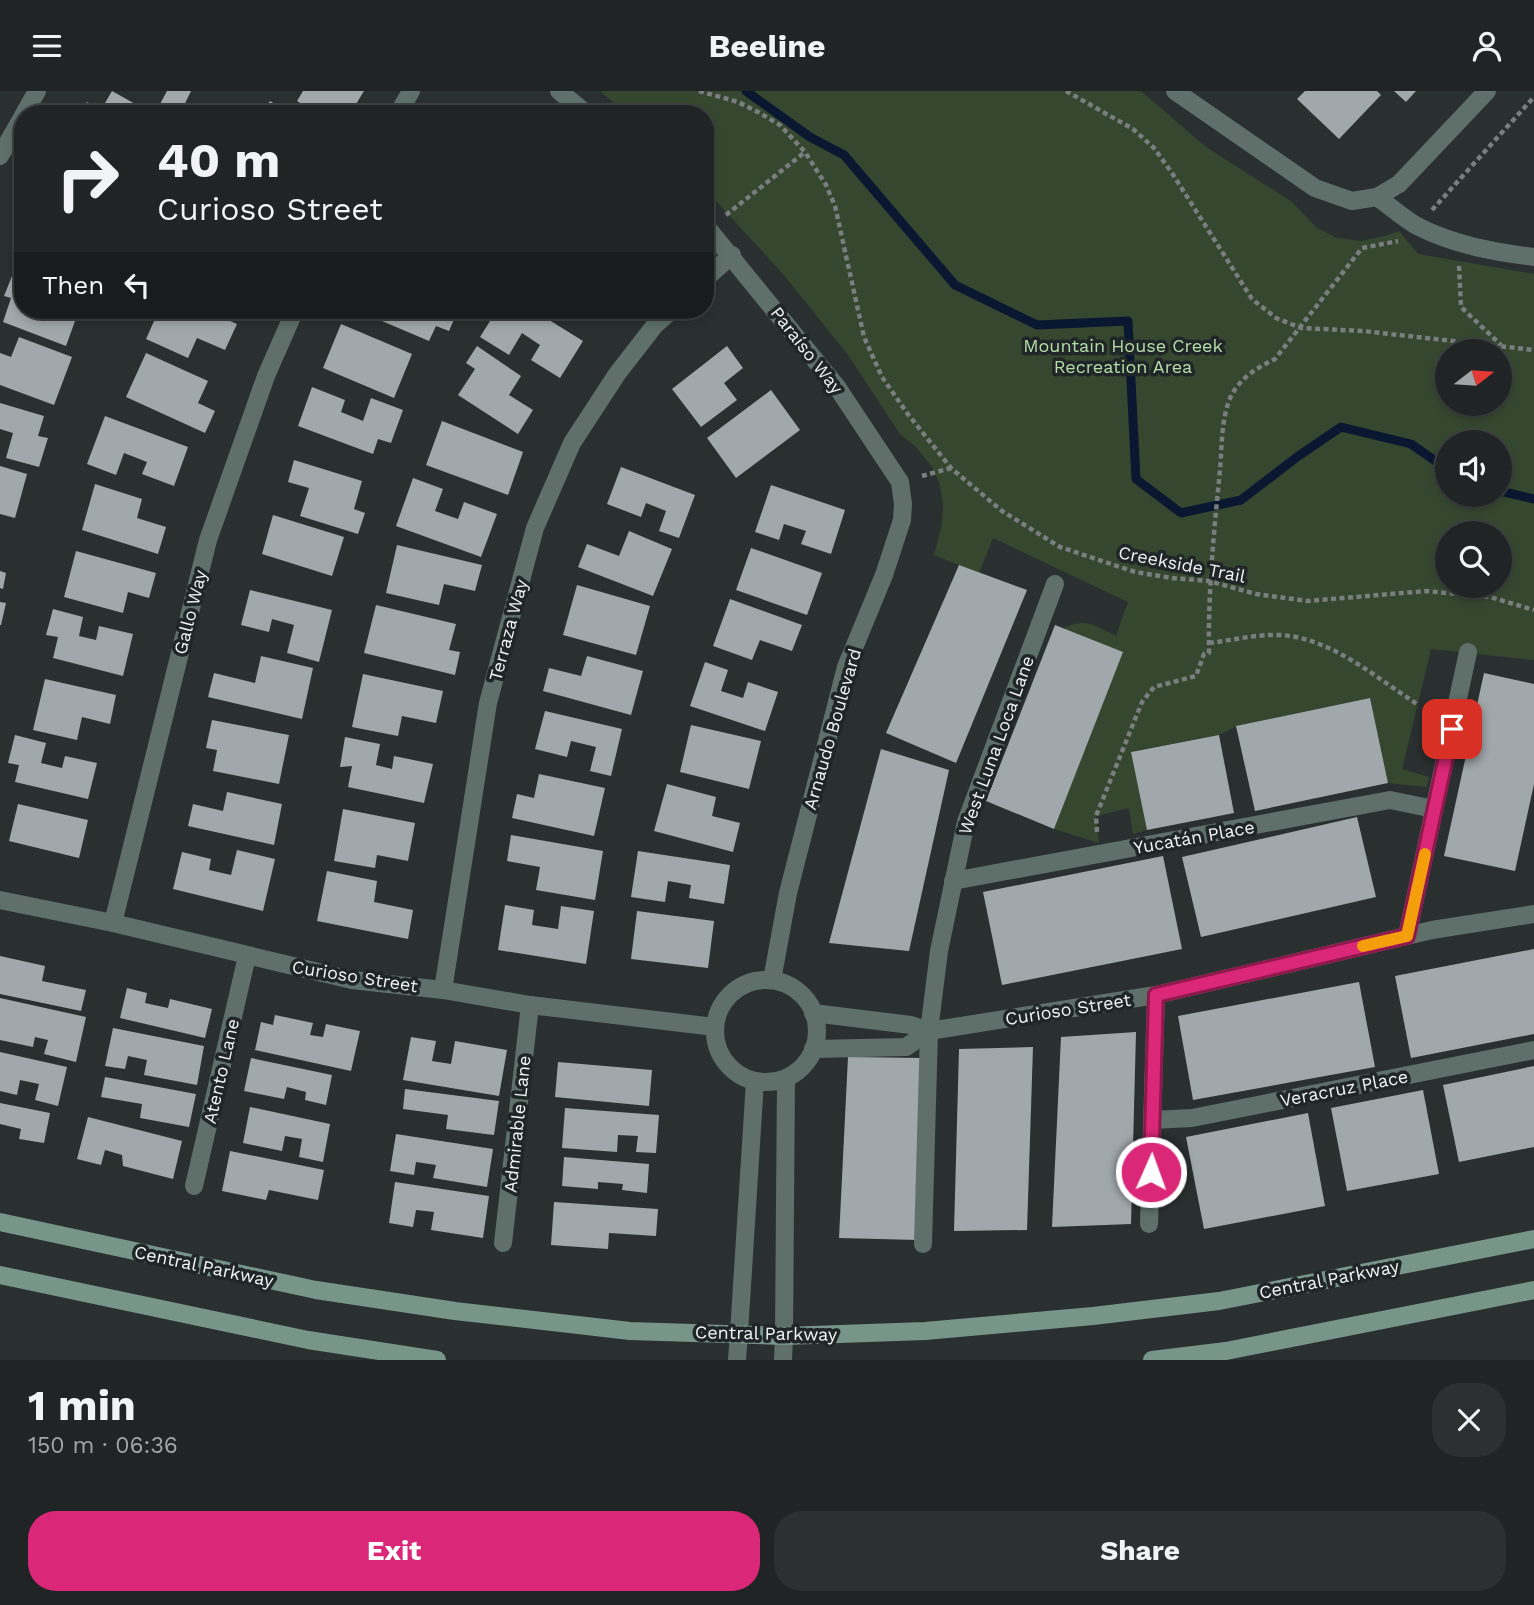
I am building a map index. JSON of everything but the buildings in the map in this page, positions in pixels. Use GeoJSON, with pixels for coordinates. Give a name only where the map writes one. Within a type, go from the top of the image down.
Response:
{"type":"FeatureCollection","features":[{"type":"Feature","properties":{"kind":"main road","name":"Central Parkway"},"geometry":{"type":"LineString","coordinates":[[0,1222],[317,1290],[455,1311],[629,1331],[784,1336],[925,1331],[1093,1316],[1219,1301],[1534,1239]]}},
{"type":"Feature","properties":{"kind":"main road"},"geometry":{"type":"LineString","coordinates":[[0,1275],[308,1340],[437,1360]]}},
{"type":"Feature","properties":{"kind":"main road"},"geometry":{"type":"LineString","coordinates":[[1152,1360],[1226,1351],[1534,1290]]}},
{"type":"Feature","properties":{"kind":"street"},"geometry":{"type":"LineString","coordinates":[[559,91],[576,105]]}},
{"type":"Feature","properties":{"kind":"street"},"geometry":{"type":"LineString","coordinates":[[1175,91],[1315,188],[1352,201],[1387,193],[1411,173],[1487,91]]}},
{"type":"Feature","properties":{"kind":"street"},"geometry":{"type":"LineString","coordinates":[[0,156],[14,131]]}},
{"type":"Feature","properties":{"kind":"street"},"geometry":{"type":"LineString","coordinates":[[1373,198],[1418,226],[1457,241],[1486,251],[1534,257]]}},
{"type":"Feature","properties":{"kind":"street","name":"Paraíso Way"},"geometry":{"type":"LineString","coordinates":[[714,234],[837,387],[900,482]]}},
{"type":"Feature","properties":{"kind":"street"},"geometry":{"type":"LineString","coordinates":[[714,271],[732,255]]}},
{"type":"Feature","properties":{"kind":"street","name":"Gallo Way"},"geometry":{"type":"LineString","coordinates":[[114,923],[208,540],[266,376],[291,319]]}},
{"type":"Feature","properties":{"kind":"street","name":"Terraza Way"},"geometry":{"type":"LineString","coordinates":[[443,990],[488,703],[536,528],[572,443],[617,374],[662,319]]}},
{"type":"Feature","properties":{"kind":"street","name":"Arnaudo Boulevard"},"geometry":{"type":"LineString","coordinates":[[772,980],[788,893],[846,667],[884,575],[902,520],[904,504],[900,482]]}},
{"type":"Feature","properties":{"kind":"street","name":"West Luna Loca Lane"},"geometry":{"type":"LineString","coordinates":[[923,1244],[929,1031],[939,951],[953,881],[966,822],[1055,584]]}},
{"type":"Feature","properties":{"kind":"street"},"geometry":{"type":"LineString","coordinates":[[1407,936],[1468,652]]}},
{"type":"Feature","properties":{"kind":"street","name":"Yucatán Place"},"geometry":{"type":"LineString","coordinates":[[953,881],[1390,800],[1434,809]]}},
{"type":"Feature","properties":{"kind":"street","name":"Curioso Street"},"geometry":{"type":"LineString","coordinates":[[0,900],[114,923],[352,979],[443,990],[530,1005],[715,1027]]}},
{"type":"Feature","properties":{"kind":"street","name":"Curioso Street"},"geometry":{"type":"LineString","coordinates":[[813,1049],[906,1047],[929,1031],[1156,995],[1407,936],[1534,914]]}},
{"type":"Feature","properties":{"kind":"street","name":"Atento Lane"},"geometry":{"type":"LineString","coordinates":[[194,1186],[247,956]]}},
{"type":"Feature","properties":{"kind":"street"},"geometry":{"type":"LineString","coordinates":[[772,980],[793,988],[808,1003],[813,1013],[816,1037],[813,1049],[806,1061],[786,1078],[755,1081],[741,1076],[721,1055],[716,1042],[715,1027],[719,1011],[728,997],[740,986],[756,981],[772,980]]}},
{"type":"Feature","properties":{"kind":"street"},"geometry":{"type":"LineString","coordinates":[[1149,1224],[1156,995]]}},
{"type":"Feature","properties":{"kind":"street","name":"Admirable Lane"},"geometry":{"type":"LineString","coordinates":[[503,1243],[530,1005]]}},
{"type":"Feature","properties":{"kind":"street","name":"Curioso Street"},"geometry":{"type":"LineString","coordinates":[[813,1013],[911,1025],[929,1031]]}},
{"type":"Feature","properties":{"kind":"street","name":"Veracruz Place"},"geometry":{"type":"LineString","coordinates":[[1153,1120],[1192,1118],[1534,1050]]}},
{"type":"Feature","properties":{"kind":"street"},"geometry":{"type":"LineString","coordinates":[[783,1360],[786,1078]]}},
{"type":"Feature","properties":{"kind":"street"},"geometry":{"type":"LineString","coordinates":[[737,1360],[755,1081]]}},
{"type":"Feature","properties":{"kind":"path","name":"Creekside Trail"},"geometry":{"type":"LineString","coordinates":[[699,91],[738,102],[758,111],[780,125],[805,152],[826,185],[835,206],[864,337],[882,377],[951,468],[1002,512],[1060,547],[1135,572],[1209,580],[1256,594],[1308,601],[1426,591],[1490,597],[1534,610]]}},
{"type":"Feature","properties":{"kind":"path"},"geometry":{"type":"LineString","coordinates":[[1066,91],[1133,129],[1154,148],[1252,299],[1276,317],[1301,328],[1442,339]]}},
{"type":"Feature","properties":{"kind":"path"},"geometry":{"type":"LineString","coordinates":[[714,221],[805,152]]}},
{"type":"Feature","properties":{"kind":"path"},"geometry":{"type":"LineString","coordinates":[[1457,241],[1461,307],[1496,339]]}},
{"type":"Feature","properties":{"kind":"path"},"geometry":{"type":"LineString","coordinates":[[1096,816],[1142,702],[1154,687],[1196,676],[1204,654],[1209,653],[1209,580],[1224,424],[1230,398],[1241,380],[1275,359],[1301,328]]}},
{"type":"Feature","properties":{"kind":"path"},"geometry":{"type":"LineString","coordinates":[[1512,347],[1534,350]]}},
{"type":"Feature","properties":{"kind":"path"},"geometry":{"type":"LineString","coordinates":[[900,482],[951,468]]}},
{"type":"Feature","properties":{"kind":"path"},"geometry":{"type":"LineString","coordinates":[[1209,643],[1271,635],[1308,640],[1333,650],[1418,703]]}},
{"type":"Feature","properties":{"kind":"green space","name":"Mountain House Creek Recreation Area"},"geometry":{"type":"Polygon","coordinates":[[[600,91],[1141,91],[1206,147],[1292,202],[1317,228],[1337,238],[1361,241],[1399,231],[1418,254],[1534,274],[1534,660],[1431,649],[1402,769],[1429,777],[1427,787],[1388,783],[1370,698],[1237,726],[1219,735],[1132,751],[1147,830],[1133,834],[1129,808],[1096,816],[1099,843],[1054,829],[1120,654],[1064,628],[1085,623],[1116,636],[1128,602],[993,538],[979,573],[934,555],[942,524],[940,485],[932,467],[916,447],[900,434],[848,355],[783,274],[714,199],[714,105],[616,105],[600,91]]]}},
{"type":"Feature","properties":{"kind":"waterway"},"geometry":{"type":"LineString","coordinates":[[746,91],[810,137],[844,155],[955,285],[1037,325],[1128,321],[1136,479],[1181,513],[1241,500],[1341,427],[1411,444],[1435,461]]}},
{"type":"Feature","properties":{"kind":"waterway"},"geometry":{"type":"LineString","coordinates":[[1512,494],[1534,499]]}},
{"type":"Feature","properties":{"kind":"slow traffic"},"geometry":{"type":"LineString","coordinates":[[1363,946],[1407,936],[1425,854]]}},
{"type":"Feature","properties":{"kind":"route"},"geometry":{"type":"LineString","coordinates":[[1151,1172],[1156,995],[1407,936],[1452,729]]}}]}
